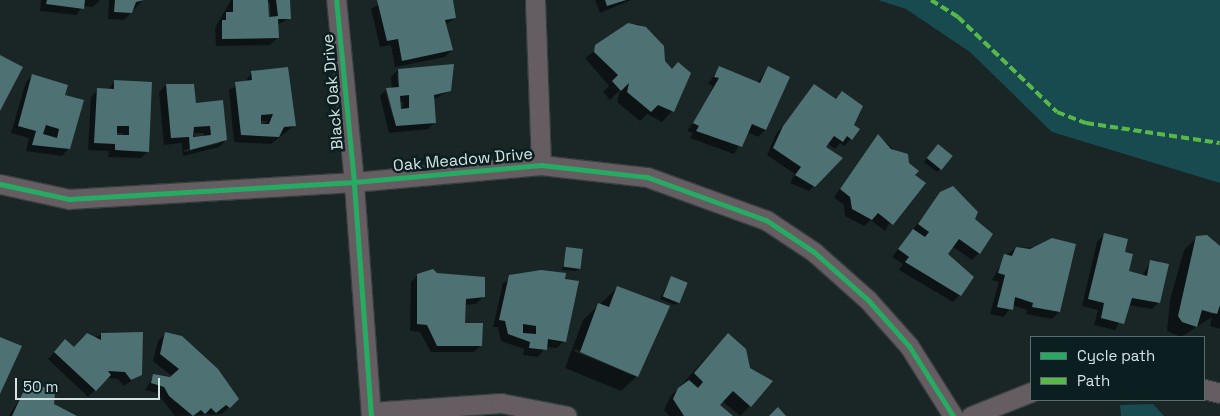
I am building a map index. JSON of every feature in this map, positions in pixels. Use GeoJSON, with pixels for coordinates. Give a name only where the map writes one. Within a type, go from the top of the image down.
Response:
{"type":"FeatureCollection","features":[{"type":"Feature","properties":{"kind":"street","name":"Black Oak Drive"},"geometry":{"type":"LineString","coordinates":[[336,0],[354,182]]}},
{"type":"Feature","properties":{"kind":"street"},"geometry":{"type":"LineString","coordinates":[[535,0],[541,165]]}},
{"type":"Feature","properties":{"kind":"street","name":"Oak Meadow Drive"},"geometry":{"type":"LineString","coordinates":[[0,184],[69,199],[354,182],[541,165],[647,177],[766,220],[814,252],[868,300],[909,346],[952,416]]}},
{"type":"Feature","properties":{"kind":"street"},"geometry":{"type":"LineString","coordinates":[[354,182],[371,414],[501,403],[567,416]]}},
{"type":"Feature","properties":{"kind":"street"},"geometry":{"type":"LineString","coordinates":[[1205,389],[1220,393]]}},
{"type":"Feature","properties":{"kind":"street"},"geometry":{"type":"LineString","coordinates":[[971,416],[1030,392]]}},
{"type":"Feature","properties":{"kind":"shaded area"},"geometry":{"type":"Polygon","coordinates":[[[878,0],[1220,0],[1220,183],[1052,132],[970,52],[906,9],[878,0]]]}},
{"type":"Feature","properties":{"kind":"shaded area"},"geometry":{"type":"Polygon","coordinates":[[[1153,404],[1164,416],[1121,416],[1120,405],[1153,404]]]}},
{"type":"Feature","properties":{"kind":"building"},"geometry":{"type":"Polygon","coordinates":[[[47,0],[85,0],[84,9],[46,4],[47,0]]]}},
{"type":"Feature","properties":{"kind":"building"},"geometry":{"type":"Polygon","coordinates":[[[115,0],[144,0],[136,2],[132,13],[114,12],[115,0]]]}},
{"type":"Feature","properties":{"kind":"building"},"geometry":{"type":"Polygon","coordinates":[[[233,0],[268,0],[269,17],[278,16],[276,0],[290,0],[291,19],[278,19],[279,38],[222,39],[222,20],[226,20],[226,12],[233,12],[233,0]]]}},
{"type":"Feature","properties":{"kind":"building"},"geometry":{"type":"Polygon","coordinates":[[[377,0],[453,0],[456,18],[445,20],[453,50],[402,61],[398,39],[387,41],[377,0]]]}},
{"type":"Feature","properties":{"kind":"building"},"geometry":{"type":"Polygon","coordinates":[[[605,0],[626,0],[607,6],[605,0]]]}},
{"type":"Feature","properties":{"kind":"building"},"geometry":{"type":"Polygon","coordinates":[[[628,23],[646,27],[664,46],[665,61],[672,69],[678,62],[691,73],[674,112],[658,105],[651,112],[627,92],[629,83],[621,91],[612,81],[618,75],[594,52],[595,45],[628,23]]]}},
{"type":"Feature","properties":{"kind":"building"},"geometry":{"type":"Polygon","coordinates":[[[0,55],[23,67],[0,111],[0,55]]]}},
{"type":"Feature","properties":{"kind":"building"},"geometry":{"type":"Polygon","coordinates":[[[454,64],[451,91],[434,95],[436,123],[396,126],[386,88],[399,87],[398,69],[454,64]],[[409,95],[400,96],[401,109],[409,108],[409,95]]]}},
{"type":"Feature","properties":{"kind":"building"},"geometry":{"type":"Polygon","coordinates":[[[719,66],[760,83],[768,66],[790,77],[766,130],[752,124],[742,147],[696,131],[699,126],[693,123],[719,78],[714,77],[719,66]]]}},
{"type":"Feature","properties":{"kind":"building"},"geometry":{"type":"Polygon","coordinates":[[[288,67],[296,126],[284,127],[279,137],[241,135],[235,82],[252,80],[251,71],[288,67]],[[273,114],[261,115],[261,124],[269,124],[273,114]]]}},
{"type":"Feature","properties":{"kind":"building"},"geometry":{"type":"Polygon","coordinates":[[[32,74],[68,85],[65,95],[84,100],[70,149],[32,145],[36,131],[18,126],[32,74]],[[46,125],[43,134],[57,138],[59,129],[46,125]]]}},
{"type":"Feature","properties":{"kind":"building"},"geometry":{"type":"Polygon","coordinates":[[[114,80],[152,82],[149,152],[115,150],[115,144],[94,143],[97,88],[114,89],[114,80]],[[117,126],[117,135],[129,135],[129,126],[117,126]]]}},
{"type":"Feature","properties":{"kind":"building"},"geometry":{"type":"Polygon","coordinates":[[[166,84],[194,84],[196,103],[223,100],[227,140],[190,150],[189,137],[171,138],[166,84]],[[210,126],[194,127],[193,137],[211,135],[210,126]]]}},
{"type":"Feature","properties":{"kind":"building"},"geometry":{"type":"Polygon","coordinates":[[[814,84],[836,99],[842,91],[863,106],[854,125],[860,129],[852,140],[847,136],[843,142],[834,136],[826,147],[843,158],[815,187],[795,175],[801,167],[773,148],[783,126],[814,84]]]}},
{"type":"Feature","properties":{"kind":"building"},"geometry":{"type":"Polygon","coordinates":[[[878,134],[891,149],[908,154],[909,163],[919,171],[915,175],[926,183],[893,225],[878,213],[872,220],[852,209],[850,197],[840,189],[878,134]]]}},
{"type":"Feature","properties":{"kind":"building"},"geometry":{"type":"Polygon","coordinates":[[[938,144],[953,156],[941,170],[927,158],[938,144]]]}},
{"type":"Feature","properties":{"kind":"building"},"geometry":{"type":"Polygon","coordinates":[[[953,186],[978,212],[975,219],[993,234],[980,254],[959,239],[948,254],[974,277],[961,296],[905,262],[909,257],[898,249],[913,229],[925,237],[929,232],[918,224],[940,192],[953,186]]]}},
{"type":"Feature","properties":{"kind":"building"},"geometry":{"type":"Polygon","coordinates":[[[1104,233],[1128,239],[1125,252],[1133,254],[1129,271],[1147,276],[1150,260],[1169,264],[1160,303],[1132,298],[1124,324],[1101,318],[1104,303],[1088,299],[1104,233]]]}},
{"type":"Feature","properties":{"kind":"building"},"geometry":{"type":"Polygon","coordinates":[[[1207,235],[1220,246],[1220,305],[1217,314],[1202,310],[1197,327],[1182,322],[1178,316],[1196,236],[1207,235]]]}},
{"type":"Feature","properties":{"kind":"building"},"geometry":{"type":"Polygon","coordinates":[[[1052,238],[1076,244],[1060,312],[1032,307],[1033,303],[1015,297],[1013,310],[997,307],[1005,275],[998,273],[1004,254],[1012,256],[1016,247],[1030,249],[1052,238]]]}},
{"type":"Feature","properties":{"kind":"building"},"geometry":{"type":"Polygon","coordinates":[[[566,247],[583,249],[580,269],[564,267],[566,247]]]}},
{"type":"Feature","properties":{"kind":"building"},"geometry":{"type":"Polygon","coordinates":[[[433,269],[437,273],[485,277],[485,297],[466,299],[465,323],[483,323],[482,346],[437,346],[427,325],[417,324],[417,274],[433,269]]]}},
{"type":"Feature","properties":{"kind":"building"},"geometry":{"type":"Polygon","coordinates":[[[541,270],[566,273],[565,279],[579,281],[566,342],[548,339],[547,350],[529,348],[530,342],[508,334],[505,321],[499,320],[509,275],[541,270]],[[523,324],[523,333],[536,334],[536,326],[523,324]]]}},
{"type":"Feature","properties":{"kind":"building"},"geometry":{"type":"Polygon","coordinates":[[[671,276],[688,283],[679,303],[663,296],[671,276]]]}},
{"type":"Feature","properties":{"kind":"building"},"geometry":{"type":"Polygon","coordinates":[[[617,286],[670,306],[638,377],[580,352],[598,303],[609,307],[617,286]]]}},
{"type":"Feature","properties":{"kind":"building"},"geometry":{"type":"Polygon","coordinates":[[[143,332],[142,375],[131,380],[125,372],[108,371],[111,375],[96,391],[54,352],[65,339],[74,347],[87,333],[101,340],[101,333],[143,332]]]}},
{"type":"Feature","properties":{"kind":"building"},"geometry":{"type":"Polygon","coordinates":[[[165,332],[182,336],[218,369],[239,399],[230,408],[226,405],[216,413],[211,408],[205,414],[201,410],[193,416],[169,396],[164,387],[151,383],[153,374],[170,377],[179,369],[160,354],[165,332]]]}},
{"type":"Feature","properties":{"kind":"building"},"geometry":{"type":"Polygon","coordinates":[[[728,333],[746,349],[750,368],[773,381],[751,407],[733,391],[720,405],[733,416],[684,416],[673,399],[678,388],[689,380],[698,388],[703,382],[694,373],[728,333]]]}},
{"type":"Feature","properties":{"kind":"building"},"geometry":{"type":"Polygon","coordinates":[[[0,337],[22,346],[0,394],[0,337]]]}},
{"type":"Feature","properties":{"kind":"building"},"geometry":{"type":"Polygon","coordinates":[[[34,382],[55,393],[54,404],[77,416],[12,416],[26,386],[34,382]]]}},
{"type":"Feature","properties":{"kind":"building"},"geometry":{"type":"Polygon","coordinates":[[[778,407],[786,416],[769,416],[778,407]]]}},
{"type":"Feature","properties":{"kind":"marked path"},"geometry":{"type":"LineString","coordinates":[[931,0],[958,17],[1057,112],[1086,123],[1220,143]]}},
{"type":"Feature","properties":{"kind":"cycle path"},"geometry":{"type":"LineString","coordinates":[[0,184],[69,199],[354,182],[336,0]]}},
{"type":"Feature","properties":{"kind":"cycle path"},"geometry":{"type":"LineString","coordinates":[[371,416],[354,182],[541,165],[647,177],[766,220],[814,252],[868,300],[909,346],[953,416]]}}]}
